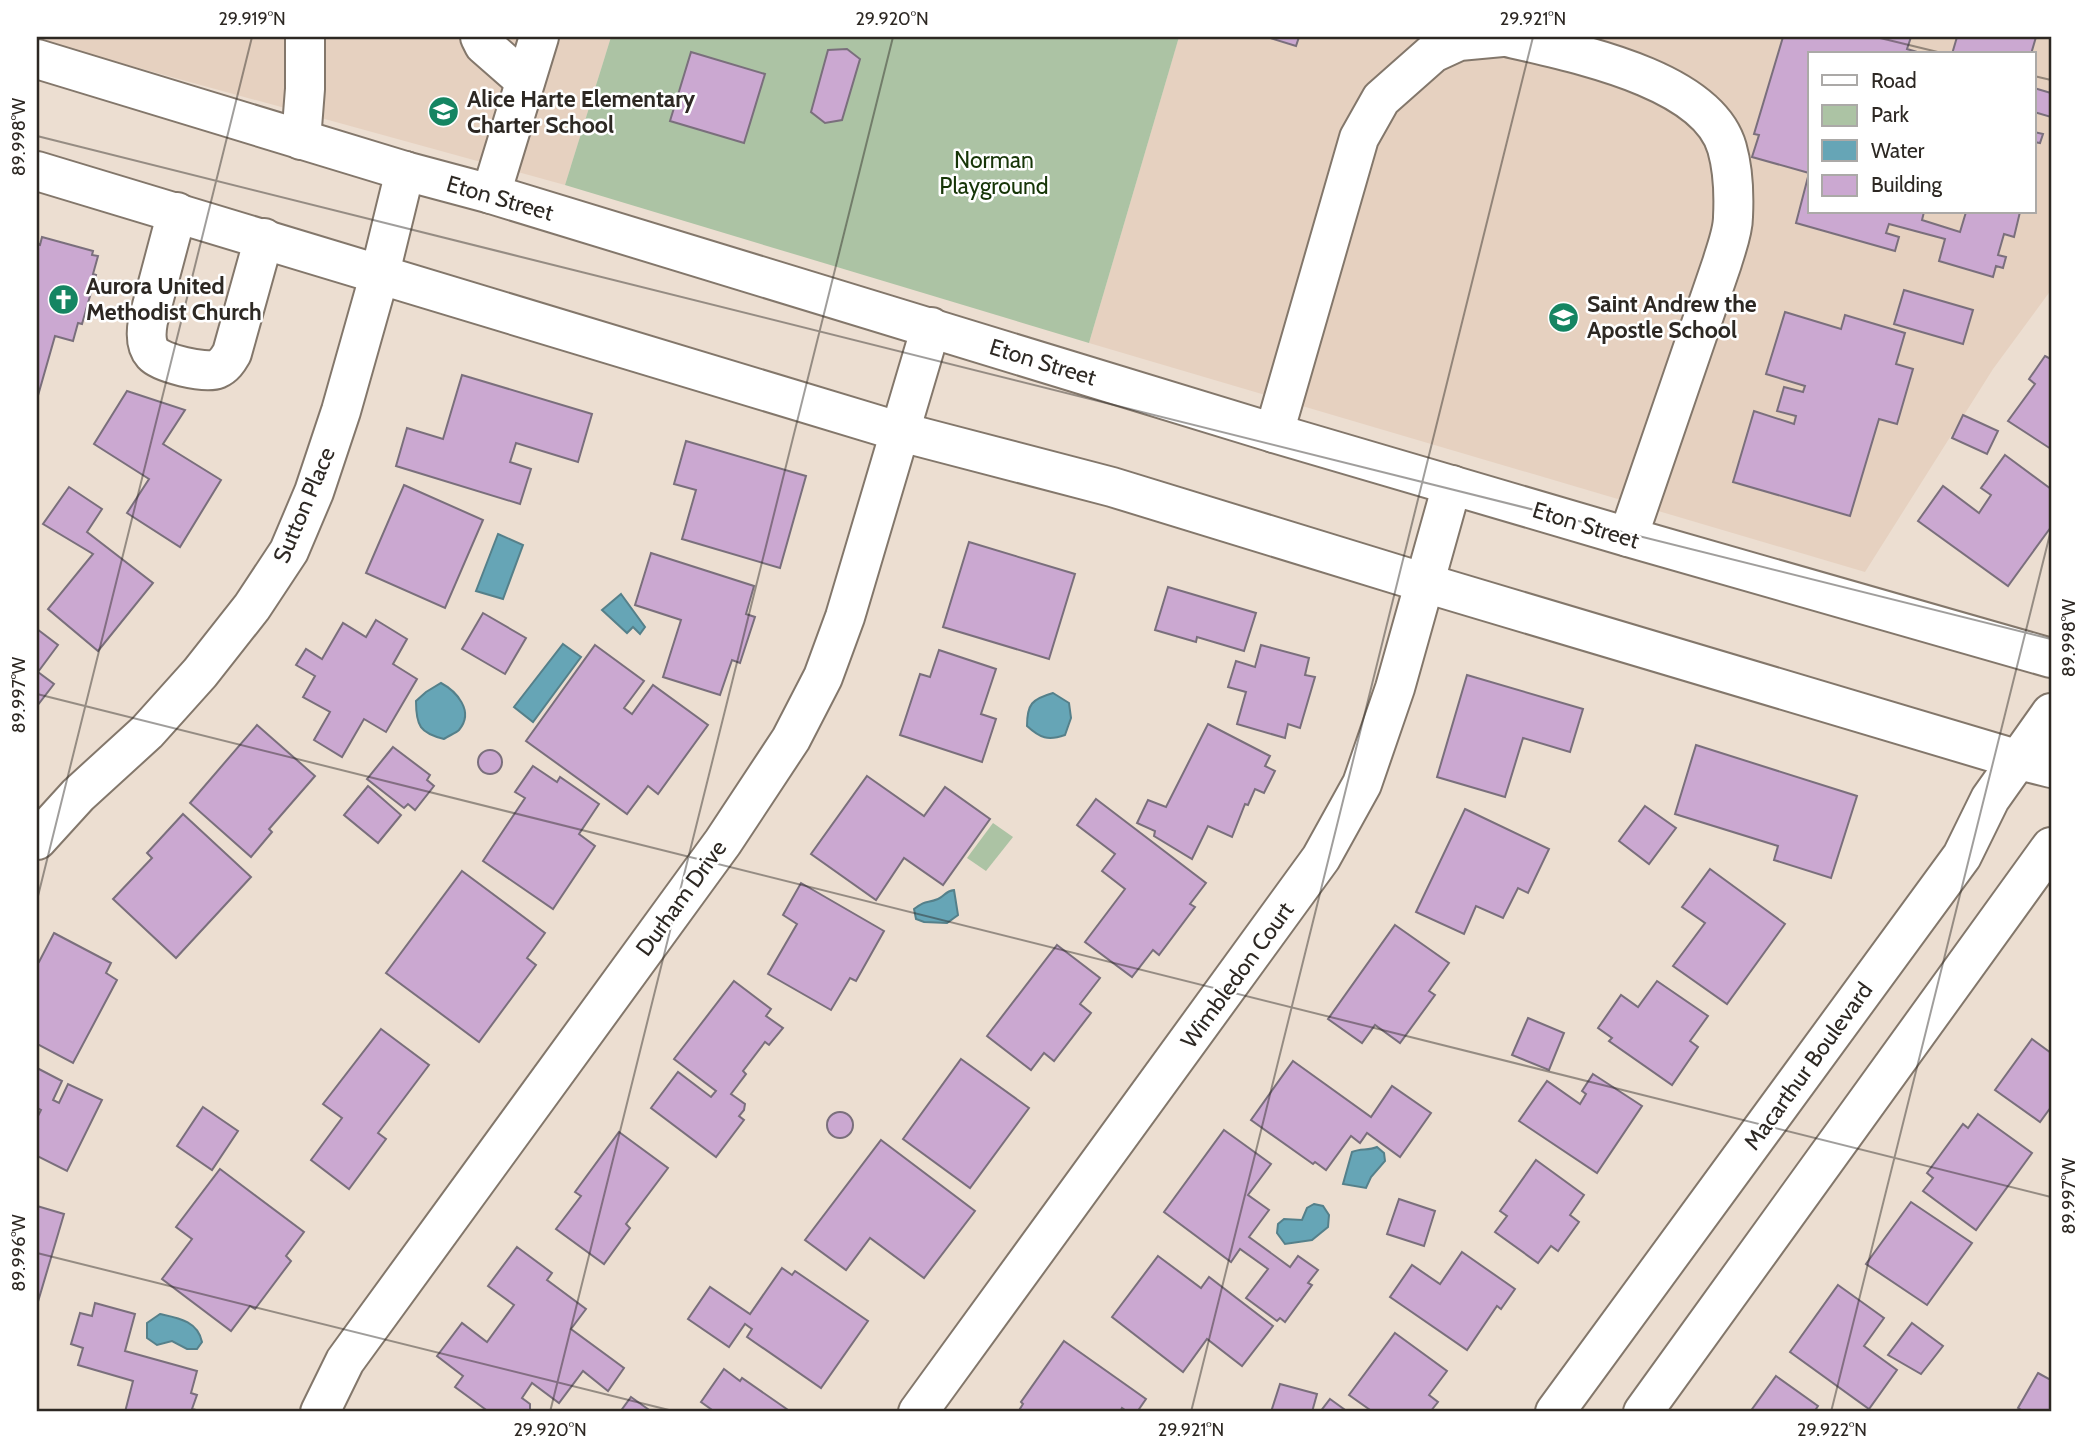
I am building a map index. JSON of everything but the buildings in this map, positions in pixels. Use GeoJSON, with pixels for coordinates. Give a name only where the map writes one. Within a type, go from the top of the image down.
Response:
{"type":"FeatureCollection","features":[{"type":"Feature","properties":{"kind":"street"},"geometry":{"type":"LineString","coordinates":[[301,140],[305,37]]}},
{"type":"Feature","properties":{"kind":"street"},"geometry":{"type":"LineString","coordinates":[[480,37],[484,45],[525,81]]}},
{"type":"Feature","properties":{"kind":"street"},"geometry":{"type":"LineString","coordinates":[[491,194],[539,37]]}},
{"type":"Feature","properties":{"kind":"street"},"geometry":{"type":"LineString","coordinates":[[1274,433],[1359,138],[1381,99],[1433,53],[1459,41],[1504,37],[1607,61],[1666,86],[1701,110],[1714,125],[1727,146],[1734,219],[1722,264],[1628,537]]}},
{"type":"Feature","properties":{"kind":"street","name":"Eton Street"},"geometry":{"type":"LineString","coordinates":[[37,59],[931,327],[1274,433],[2051,658]]}},
{"type":"Feature","properties":{"kind":"street"},"geometry":{"type":"LineString","coordinates":[[37,171],[901,432],[1112,486],[1425,583],[2035,764]]}},
{"type":"Feature","properties":{"kind":"street","name":"Sutton Place"},"geometry":{"type":"LineString","coordinates":[[37,840],[78,795],[147,732],[200,673],[252,607],[289,551],[314,492],[341,411],[380,273],[405,171]]}},
{"type":"Feature","properties":{"kind":"street"},"geometry":{"type":"LineString","coordinates":[[177,212],[146,335],[154,355],[170,362],[210,371],[219,369],[227,362],[232,354],[264,238]]}},
{"type":"Feature","properties":{"kind":"street","name":"Durham Drive"},"geometry":{"type":"LineString","coordinates":[[320,1412],[345,1361],[723,842],[791,738],[823,677],[845,617],[931,327]]}},
{"type":"Feature","properties":{"kind":"street","name":"Wimbledon Court"},"geometry":{"type":"LineString","coordinates":[[918,1412],[1321,858],[1362,784],[1395,688],[1452,485]]}},
{"type":"Feature","properties":{"kind":"street","name":"Macarthur Boulevard"},"geometry":{"type":"LineString","coordinates":[[1555,1412],[1962,856],[1990,799],[2035,764],[2051,713]]}},
{"type":"Feature","properties":{"kind":"street"},"geometry":{"type":"LineString","coordinates":[[1643,1412],[2051,847]]}},
{"type":"Feature","properties":{"kind":"shaded area","name":"Alice Harte Elementary Charter School"},"geometry":{"type":"Polygon","coordinates":[[[37,37],[611,37],[565,185],[37,40],[37,37]]]}},
{"type":"Feature","properties":{"kind":"shaded area","name":"Saint Andrew the Apostle School"},"geometry":{"type":"Polygon","coordinates":[[[1179,37],[2051,37],[2051,290],[1993,369],[1865,572],[1089,343],[1179,37]]]}},
{"type":"Feature","properties":{"kind":"green space","name":"Norman Playground"},"geometry":{"type":"Polygon","coordinates":[[[611,37],[1179,37],[1089,343],[565,185],[611,37]]]}},
{"type":"Feature","properties":{"kind":"green space"},"geometry":{"type":"Polygon","coordinates":[[[993,823],[1013,837],[986,871],[967,858],[993,823]]]}},
{"type":"Feature","properties":{"kind":"water"},"geometry":{"type":"Polygon","coordinates":[[[498,534],[523,545],[503,599],[476,591],[498,534]]]}},
{"type":"Feature","properties":{"kind":"water"},"geometry":{"type":"Polygon","coordinates":[[[621,594],[645,627],[640,634],[633,627],[627,633],[602,610],[621,594]]]}},
{"type":"Feature","properties":{"kind":"water"},"geometry":{"type":"Polygon","coordinates":[[[563,644],[581,657],[533,722],[514,707],[563,644]]]}},
{"type":"Feature","properties":{"kind":"water"},"geometry":{"type":"Polygon","coordinates":[[[441,683],[458,696],[465,716],[459,730],[444,739],[421,727],[416,710],[416,701],[441,683]]]}},
{"type":"Feature","properties":{"kind":"water"},"geometry":{"type":"Polygon","coordinates":[[[1053,693],[1069,703],[1071,718],[1065,735],[1049,738],[1040,736],[1027,726],[1027,719],[1030,707],[1036,700],[1053,693]]]}},
{"type":"Feature","properties":{"kind":"water"},"geometry":{"type":"Polygon","coordinates":[[[954,890],[958,915],[947,923],[916,919],[914,909],[954,890]]]}},
{"type":"Feature","properties":{"kind":"water"},"geometry":{"type":"Polygon","coordinates":[[[1377,1147],[1384,1153],[1385,1161],[1371,1177],[1366,1188],[1343,1184],[1352,1152],[1377,1147]]]}},
{"type":"Feature","properties":{"kind":"water"},"geometry":{"type":"Polygon","coordinates":[[[1314,1204],[1323,1206],[1329,1215],[1328,1227],[1312,1240],[1285,1244],[1277,1233],[1278,1224],[1284,1219],[1302,1220],[1307,1208],[1314,1204]]]}},
{"type":"Feature","properties":{"kind":"water"},"geometry":{"type":"Polygon","coordinates":[[[160,1314],[192,1325],[202,1342],[197,1349],[187,1349],[172,1341],[157,1345],[147,1338],[147,1323],[160,1314]]]}},
{"type":"Feature","properties":{"kind":"place","name":"Alice Harte Elementary Charter School"},"geometry":{"type":"Point","coordinates":[444,112]}},
{"type":"Feature","properties":{"kind":"place","name":"Aurora United Methodist Church"},"geometry":{"type":"Point","coordinates":[63,299]}},
{"type":"Feature","properties":{"kind":"place","name":"Saint Andrew the Apostle School"},"geometry":{"type":"Point","coordinates":[1564,317]}}]}
